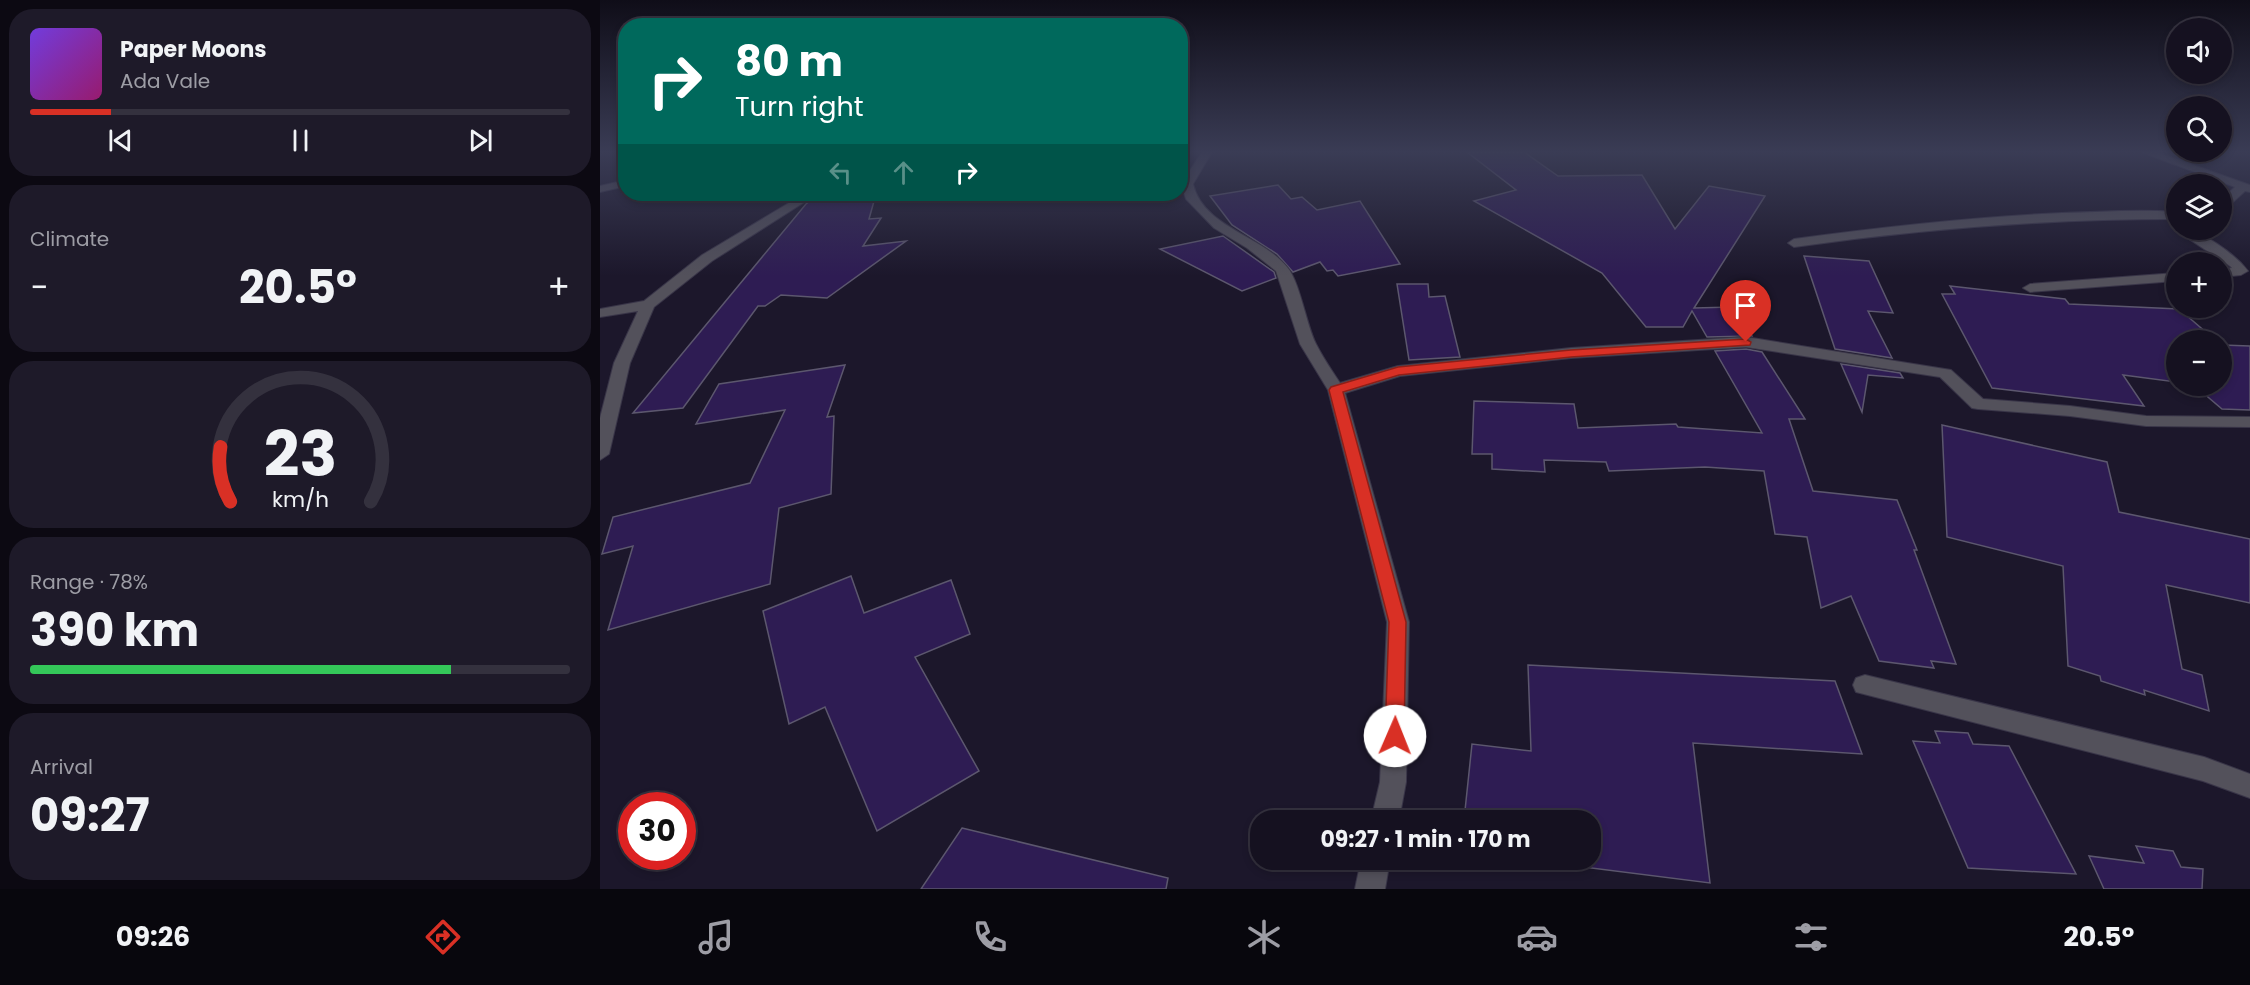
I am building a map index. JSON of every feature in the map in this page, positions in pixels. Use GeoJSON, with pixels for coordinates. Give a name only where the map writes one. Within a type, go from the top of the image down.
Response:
{"type":"FeatureCollection","features":[{"type":"Feature","properties":{"kind":"street"},"geometry":{"type":"LineString","coordinates":[[1189,193],[1218,225],[1251,245],[1282,269],[1308,344],[1336,390],[1398,622],[1393,782],[1387,810]]}},
{"type":"Feature","properties":{"kind":"street"},"geometry":{"type":"LineString","coordinates":[[600,454],[622,363],[648,306],[707,258],[800,201]]}},
{"type":"Feature","properties":{"kind":"street"},"geometry":{"type":"LineString","coordinates":[[1794,243],[1879,230],[2092,214],[2166,215]]}},
{"type":"Feature","properties":{"kind":"street"},"geometry":{"type":"LineString","coordinates":[[2200,240],[2222,252]]}},
{"type":"Feature","properties":{"kind":"street"},"geometry":{"type":"LineString","coordinates":[[2232,257],[2241,271],[2232,272]]}},
{"type":"Feature","properties":{"kind":"street"},"geometry":{"type":"LineString","coordinates":[[2030,288],[2166,278]]}},
{"type":"Feature","properties":{"kind":"street"},"geometry":{"type":"LineString","coordinates":[[600,313],[648,306]]}},
{"type":"Feature","properties":{"kind":"street"},"geometry":{"type":"LineString","coordinates":[[1336,390],[1398,371],[1571,353],[1746,342],[1945,373],[1978,404],[2070,411],[2146,421],[2250,422]]}},
{"type":"Feature","properties":{"kind":"street"},"geometry":{"type":"LineString","coordinates":[[1864,685],[2204,769],[2250,786]]}},
{"type":"Feature","properties":{"kind":"street"},"geometry":{"type":"LineString","coordinates":[[1370,889],[1374,870]]}},
{"type":"Feature","properties":{"kind":"building"},"geometry":{"type":"Polygon","coordinates":[[[1226,193],[1286,193],[1291,199],[1302,197],[1317,210],[1360,201],[1400,264],[1338,276],[1333,270],[1327,271],[1320,262],[1293,272],[1277,254],[1232,225],[1210,196],[1226,193]]]}},
{"type":"Feature","properties":{"kind":"building"},"geometry":{"type":"Polygon","coordinates":[[[1503,193],[1653,193],[1675,229],[1703,193],[1751,193],[1765,196],[1694,308],[1733,307],[1752,336],[1707,337],[1692,311],[1683,327],[1646,327],[1602,273],[1474,201],[1503,193]]]}},
{"type":"Feature","properties":{"kind":"building"},"geometry":{"type":"Polygon","coordinates":[[[810,201],[874,201],[869,219],[881,218],[863,246],[906,241],[827,298],[781,295],[765,306],[758,306],[683,408],[633,413],[810,201]]]}},
{"type":"Feature","properties":{"kind":"building"},"geometry":{"type":"Polygon","coordinates":[[[1223,236],[1274,272],[1276,278],[1242,291],[1160,249],[1223,236]]]}},
{"type":"Feature","properties":{"kind":"building"},"geometry":{"type":"Polygon","coordinates":[[[1804,256],[1869,261],[1893,313],[1868,311],[1892,358],[1835,349],[1804,256]]]}},
{"type":"Feature","properties":{"kind":"building"},"geometry":{"type":"Polygon","coordinates":[[[1397,284],[1428,284],[1429,297],[1445,296],[1460,357],[1409,360],[1397,284]]]}},
{"type":"Feature","properties":{"kind":"building"},"geometry":{"type":"Polygon","coordinates":[[[1950,286],[2065,299],[2069,304],[2166,308],[2166,318],[2189,318],[2203,330],[2166,330],[2166,381],[2123,375],[2144,406],[1992,388],[1942,294],[1955,294],[1950,286]]]}},
{"type":"Feature","properties":{"kind":"building"},"geometry":{"type":"Polygon","coordinates":[[[2232,345],[2250,346],[2250,410],[2222,409],[2207,396],[2232,396],[2232,345]]]}},
{"type":"Feature","properties":{"kind":"building"},"geometry":{"type":"Polygon","coordinates":[[[1746,349],[1762,352],[1805,419],[1789,419],[1813,491],[1897,500],[1917,550],[1914,550],[1956,664],[1931,661],[1934,668],[1879,661],[1851,596],[1821,608],[1807,537],[1775,534],[1764,471],[1705,467],[1609,471],[1606,462],[1544,460],[1545,472],[1492,469],[1492,454],[1472,454],[1474,401],[1574,404],[1578,428],[1676,424],[1678,427],[1762,433],[1715,351],[1746,349]]]}},
{"type":"Feature","properties":{"kind":"building"},"geometry":{"type":"Polygon","coordinates":[[[1841,364],[1900,373],[1903,378],[1868,375],[1862,412],[1841,364]]]}},
{"type":"Feature","properties":{"kind":"building"},"geometry":{"type":"Polygon","coordinates":[[[845,365],[827,417],[834,416],[831,494],[779,508],[770,584],[608,630],[633,546],[602,554],[613,517],[750,483],[785,410],[696,424],[719,384],[845,365]]]}},
{"type":"Feature","properties":{"kind":"building"},"geometry":{"type":"Polygon","coordinates":[[[1942,425],[2107,462],[2119,512],[2250,539],[2250,603],[2166,585],[2182,669],[2202,675],[2209,711],[2144,690],[2145,695],[2101,681],[2100,676],[2068,666],[2063,566],[1947,537],[1942,425]]]}},
{"type":"Feature","properties":{"kind":"building"},"geometry":{"type":"Polygon","coordinates":[[[851,576],[864,613],[951,580],[970,634],[915,657],[979,771],[877,831],[825,707],[789,724],[763,611],[851,576]]]}},
{"type":"Feature","properties":{"kind":"building"},"geometry":{"type":"Polygon","coordinates":[[[1528,665],[1835,681],[1862,754],[1693,743],[1710,883],[1601,869],[1601,810],[1465,810],[1472,744],[1531,751],[1528,665]]]}},
{"type":"Feature","properties":{"kind":"building"},"geometry":{"type":"Polygon","coordinates":[[[1935,731],[1968,733],[1973,744],[2009,746],[2076,874],[1968,868],[1913,741],[1940,743],[1935,731]]]}},
{"type":"Feature","properties":{"kind":"building"},"geometry":{"type":"Polygon","coordinates":[[[962,828],[1168,878],[1166,889],[921,889],[962,828]]]}},
{"type":"Feature","properties":{"kind":"building"},"geometry":{"type":"Polygon","coordinates":[[[2136,846],[2173,851],[2181,867],[2203,869],[2202,889],[2104,889],[2089,856],[2144,863],[2136,846]]]}},
{"type":"Feature","properties":{"kind":"route"},"geometry":{"type":"LineString","coordinates":[[1395,736],[1398,622],[1336,390],[1398,371],[1571,353],[1746,342]]}}]}
